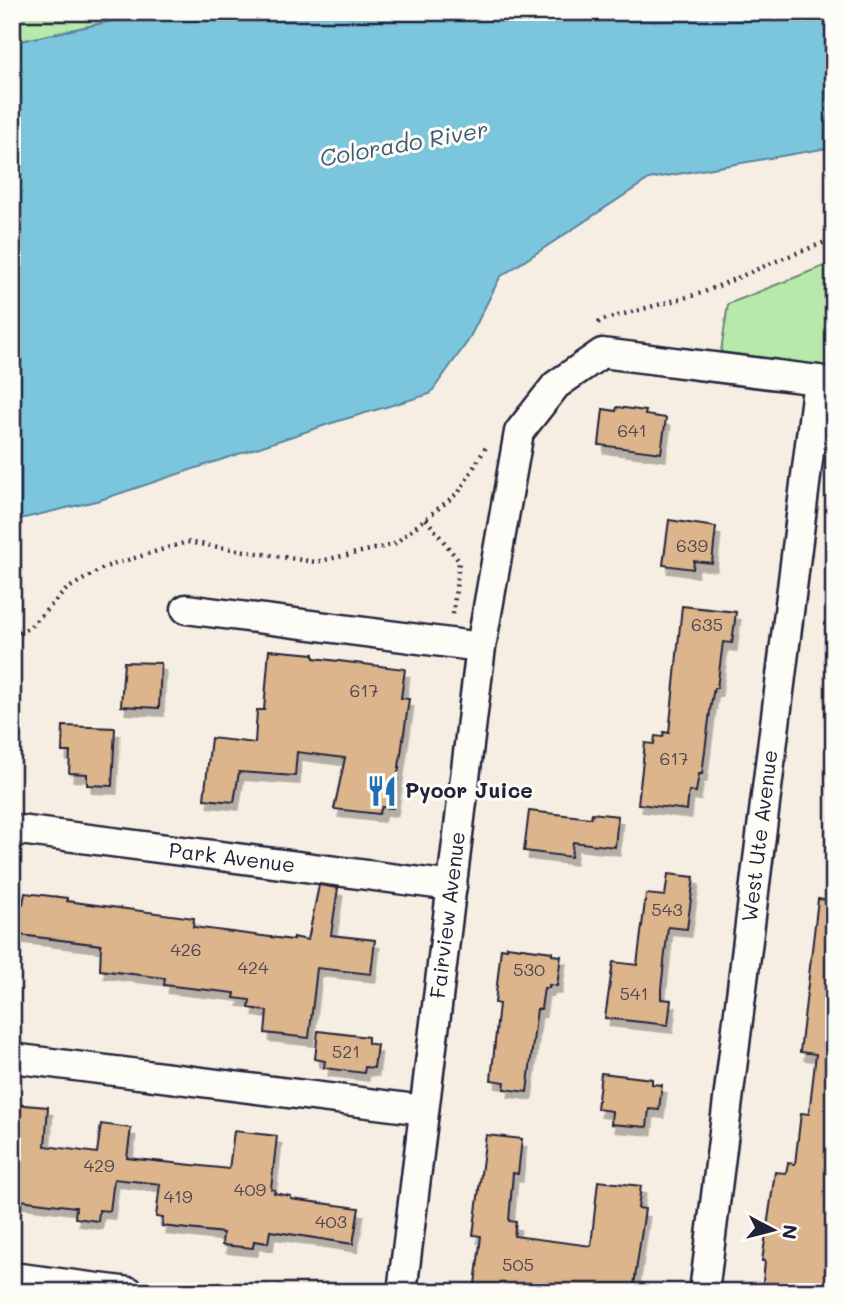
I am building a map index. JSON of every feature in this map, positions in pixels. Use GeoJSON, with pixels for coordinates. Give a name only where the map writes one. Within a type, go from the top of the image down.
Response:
{"type":"FeatureCollection","features":[{"type":"Feature","properties":{"kind":"street","name":"Fairview Avenue"},"geometry":{"type":"LineString","coordinates":[[401,1292],[481,647],[519,432],[556,385],[602,353],[826,382]]}},
{"type":"Feature","properties":{"kind":"street","name":"West Ute Avenue"},"geometry":{"type":"LineString","coordinates":[[704,1292],[826,382]]}},
{"type":"Feature","properties":{"kind":"street"},"geometry":{"type":"LineString","coordinates":[[186,610],[481,647]]}},
{"type":"Feature","properties":{"kind":"street","name":"Park Avenue"},"geometry":{"type":"LineString","coordinates":[[12,829],[452,887]]}},
{"type":"Feature","properties":{"kind":"street"},"geometry":{"type":"LineString","coordinates":[[12,1058],[424,1110]]}},
{"type":"Feature","properties":{"kind":"street"},"geometry":{"type":"LineString","coordinates":[[12,1278],[130,1292]]}},
{"type":"Feature","properties":{"kind":"path"},"geometry":{"type":"LineString","coordinates":[[592,328],[602,320],[702,293],[828,241],[834,242]]}},
{"type":"Feature","properties":{"kind":"path"},"geometry":{"type":"LineString","coordinates":[[12,635],[29,628],[66,589],[104,567],[187,542],[315,562],[393,545],[459,492],[487,446]]}},
{"type":"Feature","properties":{"kind":"path"},"geometry":{"type":"LineString","coordinates":[[426,519],[459,561],[450,644]]}},
{"type":"Feature","properties":{"kind":"green space"},"geometry":{"type":"Polygon","coordinates":[[[12,12],[153,12],[12,43],[12,12]]]}},
{"type":"Feature","properties":{"kind":"green space"},"geometry":{"type":"Polygon","coordinates":[[[834,262],[834,375],[720,358],[728,304],[834,262]]]}},
{"type":"Feature","properties":{"kind":"water","name":"Colorado River"},"geometry":{"type":"Polygon","coordinates":[[[153,12],[834,12],[834,147],[649,179],[500,277],[468,341],[430,394],[335,422],[100,500],[12,521],[12,43],[153,12]]]}},
{"type":"Feature","properties":{"kind":"building"},"geometry":{"type":"Polygon","coordinates":[[[617,407],[646,411],[645,415],[666,418],[661,453],[599,445],[603,409],[616,411],[617,407]]]}},
{"type":"Feature","properties":{"kind":"building"},"geometry":{"type":"Polygon","coordinates":[[[669,520],[716,527],[712,563],[694,561],[693,569],[663,565],[669,520]]]}},
{"type":"Feature","properties":{"kind":"building"},"geometry":{"type":"Polygon","coordinates":[[[682,606],[736,612],[732,643],[723,642],[717,688],[714,688],[711,704],[702,774],[699,774],[696,792],[689,791],[687,810],[638,804],[645,743],[654,744],[655,736],[663,737],[664,732],[669,733],[682,606]]]}},
{"type":"Feature","properties":{"kind":"building"},"geometry":{"type":"Polygon","coordinates":[[[269,650],[314,654],[314,658],[405,669],[401,698],[409,699],[393,808],[382,807],[379,814],[334,809],[345,758],[297,752],[295,776],[239,772],[234,802],[204,799],[211,738],[255,743],[257,710],[264,710],[269,650]]]}},
{"type":"Feature","properties":{"kind":"building"},"geometry":{"type":"Polygon","coordinates":[[[124,662],[161,663],[159,708],[121,706],[124,662]]]}},
{"type":"Feature","properties":{"kind":"building"},"geometry":{"type":"Polygon","coordinates":[[[63,726],[115,728],[112,786],[87,785],[87,774],[69,773],[70,752],[62,752],[63,726]]]}},
{"type":"Feature","properties":{"kind":"building"},"geometry":{"type":"Polygon","coordinates":[[[529,811],[591,818],[592,813],[618,816],[615,847],[573,842],[571,857],[524,851],[529,811]]]}},
{"type":"Feature","properties":{"kind":"building"},"geometry":{"type":"Polygon","coordinates":[[[668,874],[694,877],[687,929],[668,927],[661,999],[671,1000],[668,1025],[605,1018],[613,962],[637,965],[646,894],[665,896],[668,874]]]}},
{"type":"Feature","properties":{"kind":"building"},"geometry":{"type":"Polygon","coordinates":[[[319,885],[338,888],[331,935],[375,940],[371,974],[317,968],[309,1038],[265,1033],[267,1011],[249,1008],[250,1000],[234,998],[235,993],[164,985],[165,978],[100,970],[101,945],[12,934],[12,903],[23,904],[25,893],[194,918],[193,927],[308,940],[319,885]]]}},
{"type":"Feature","properties":{"kind":"building"},"geometry":{"type":"Polygon","coordinates":[[[818,899],[834,900],[834,1292],[762,1292],[765,1261],[762,1261],[775,1172],[786,1173],[788,1163],[795,1164],[801,1113],[809,1114],[816,1054],[800,1052],[818,899]]]}},
{"type":"Feature","properties":{"kind":"building"},"geometry":{"type":"Polygon","coordinates":[[[507,946],[552,952],[552,955],[561,956],[557,986],[549,985],[549,988],[544,988],[541,1009],[537,1009],[527,1092],[504,1089],[505,1082],[491,1080],[499,1004],[495,1003],[501,948],[507,949],[507,946]]]}},
{"type":"Feature","properties":{"kind":"building"},"geometry":{"type":"Polygon","coordinates":[[[318,1031],[368,1037],[368,1043],[377,1045],[374,1068],[365,1067],[364,1073],[324,1068],[325,1061],[315,1059],[318,1031]]]}},
{"type":"Feature","properties":{"kind":"building"},"geometry":{"type":"Polygon","coordinates":[[[601,1073],[652,1079],[652,1084],[662,1085],[659,1110],[649,1109],[647,1127],[611,1124],[612,1111],[597,1109],[601,1073]]]}},
{"type":"Feature","properties":{"kind":"building"},"geometry":{"type":"Polygon","coordinates":[[[12,1104],[48,1107],[45,1146],[97,1153],[101,1124],[131,1128],[127,1158],[229,1169],[234,1131],[277,1136],[271,1189],[275,1190],[274,1193],[291,1196],[291,1199],[359,1208],[353,1244],[270,1231],[268,1243],[254,1241],[253,1248],[222,1245],[223,1233],[162,1226],[163,1218],[156,1217],[160,1184],[114,1179],[110,1211],[99,1210],[98,1221],[75,1218],[76,1207],[12,1199],[12,1104]]]}},
{"type":"Feature","properties":{"kind":"building"},"geometry":{"type":"Polygon","coordinates":[[[486,1135],[522,1139],[518,1174],[513,1173],[509,1221],[516,1222],[514,1236],[591,1246],[598,1181],[641,1186],[638,1208],[645,1209],[633,1292],[474,1292],[481,1236],[473,1235],[486,1135]]]}},
{"type":"Feature","properties":{"kind":"place","name":"Pyoor Juice"},"geometry":{"type":"Point","coordinates":[382,791]}}]}
